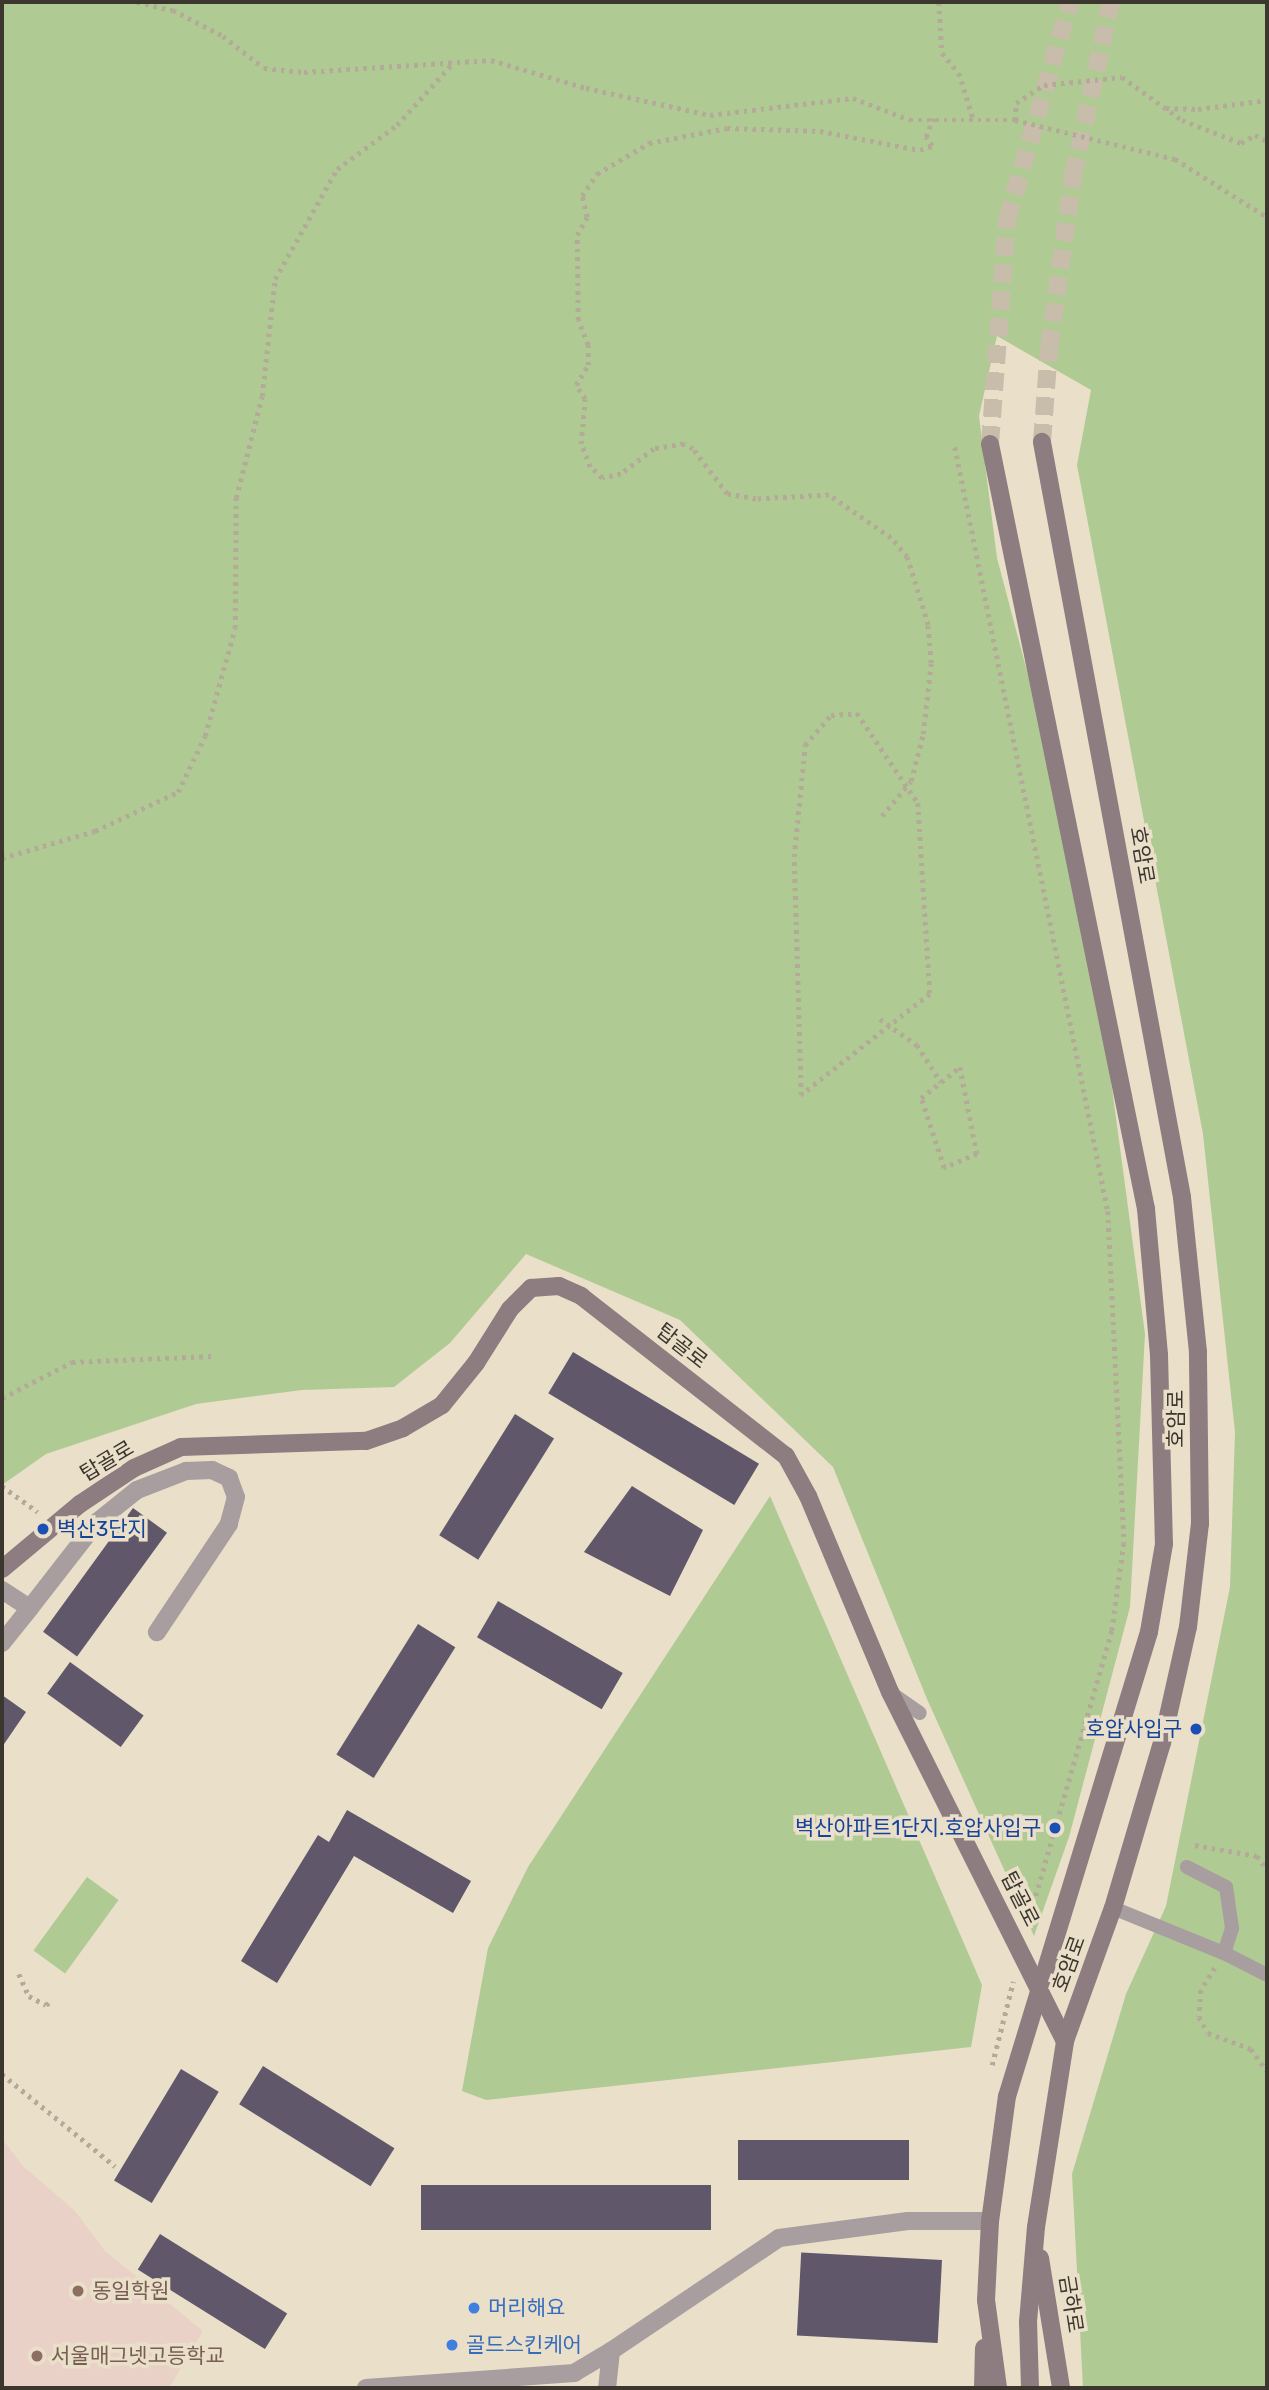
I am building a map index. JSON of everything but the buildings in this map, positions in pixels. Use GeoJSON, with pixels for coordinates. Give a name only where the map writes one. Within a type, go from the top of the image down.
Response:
{"type":"FeatureCollection","features":[{"type":"Feature","properties":{"kind":"main road","name":"호암로"},"geometry":{"type":"LineString","coordinates":[[1030,2388],[1028,2322],[1035,2227],[1065,2041],[1113,1908],[1162,1743],[1188,1627],[1200,1524],[1198,1352],[1182,1197],[1042,442]]}},
{"type":"Feature","properties":{"kind":"main road"},"geometry":{"type":"LineString","coordinates":[[983,2388],[990,2221],[1007,2096],[1149,1632],[1164,1544],[1159,1355],[1146,1209],[990,444]]}},
{"type":"Feature","properties":{"kind":"main road","name":"탑골로"},"geometry":{"type":"LineString","coordinates":[[2,1569],[80,1504],[134,1468],[181,1447],[366,1441],[403,1429],[442,1405],[476,1363],[510,1309],[531,1288],[559,1286],[582,1296],[786,1456],[808,1496],[890,1692],[1020,1951],[1038,1993],[1065,2041]]}},
{"type":"Feature","properties":{"kind":"main road","name":"금하로"},"geometry":{"type":"LineString","coordinates":[[1035,2227],[1061,2388]]}},
{"type":"Feature","properties":{"kind":"main road"},"geometry":{"type":"LineString","coordinates":[[986,2300],[998,2388]]}},
{"type":"Feature","properties":{"kind":"street"},"geometry":{"type":"LineString","coordinates":[[2,1643],[97,1522],[137,1490],[186,1471],[212,1469],[229,1478],[236,1497],[229,1524],[157,1632]]}},
{"type":"Feature","properties":{"kind":"street"},"geometry":{"type":"LineString","coordinates":[[2,1590],[30,1608]]}},
{"type":"Feature","properties":{"kind":"street"},"geometry":{"type":"LineString","coordinates":[[366,2388],[574,2373],[779,2238],[908,2221],[990,2221]]}},
{"type":"Feature","properties":{"kind":"street"},"geometry":{"type":"LineString","coordinates":[[607,2388],[611,2351]]}},
{"type":"Feature","properties":{"kind":"lane"},"geometry":{"type":"LineString","coordinates":[[890,1692],[920,1713]]}},
{"type":"Feature","properties":{"kind":"lane"},"geometry":{"type":"LineString","coordinates":[[1188,1867],[1226,1887],[1232,1928],[1224,1953]]}},
{"type":"Feature","properties":{"kind":"lane"},"geometry":{"type":"LineString","coordinates":[[1113,1908],[1224,1953],[1267,1975]]}},
{"type":"Feature","properties":{"kind":"path"},"geometry":{"type":"LineString","coordinates":[[137,2],[173,10],[223,36],[264,68],[304,72],[361,65],[451,65],[491,60],[586,88],[710,115],[853,98],[910,120],[1015,120],[1175,159],[1267,217]]}},
{"type":"Feature","properties":{"kind":"path"},"geometry":{"type":"LineString","coordinates":[[939,2],[942,54],[959,73],[973,118]]}},
{"type":"Feature","properties":{"kind":"path"},"geometry":{"type":"LineString","coordinates":[[2,858],[95,831],[178,792],[205,736],[235,628],[236,498],[262,396],[275,279],[337,169],[397,125],[451,65]]}},
{"type":"Feature","properties":{"kind":"path"},"geometry":{"type":"LineString","coordinates":[[1015,120],[1016,103],[1044,85],[1122,77],[1182,120],[1241,143],[1255,135],[1267,141]]}},
{"type":"Feature","properties":{"kind":"path"},"geometry":{"type":"LineString","coordinates":[[1165,108],[1198,109],[1267,100]]}},
{"type":"Feature","properties":{"kind":"path"},"geometry":{"type":"LineString","coordinates":[[882,816],[908,787],[923,734],[932,648],[906,556],[891,538],[829,495],[756,499],[727,494],[693,449],[684,444],[654,449],[621,474],[602,478],[590,467],[582,444],[585,399],[576,385],[588,365],[588,345],[578,320],[577,235],[587,217],[582,196],[597,174],[649,143],[727,128],[820,131],[920,150],[932,146],[926,137],[933,118]]}},
{"type":"Feature","properties":{"kind":"path"},"geometry":{"type":"LineString","coordinates":[[955,447],[1108,1211],[1124,1543],[1112,1630],[1020,1951]]}},
{"type":"Feature","properties":{"kind":"path"},"geometry":{"type":"LineString","coordinates":[[857,713],[908,787],[918,803],[930,994],[802,1095],[794,857],[805,745],[831,715],[857,713]]}},
{"type":"Feature","properties":{"kind":"path"},"geometry":{"type":"LineString","coordinates":[[880,1019],[917,1045],[941,1082]]}},
{"type":"Feature","properties":{"kind":"path"},"geometry":{"type":"LineString","coordinates":[[960,1067],[977,1154],[944,1168],[921,1098],[941,1082],[960,1067]]}},
{"type":"Feature","properties":{"kind":"path"},"geometry":{"type":"LineString","coordinates":[[2,1398],[72,1362],[214,1356]]}},
{"type":"Feature","properties":{"kind":"path"},"geometry":{"type":"LineString","coordinates":[[2,1486],[43,1515]]}},
{"type":"Feature","properties":{"kind":"path"},"geometry":{"type":"LineString","coordinates":[[1195,1845],[1257,1856],[1267,1869]]}},
{"type":"Feature","properties":{"kind":"path"},"geometry":{"type":"LineString","coordinates":[[1224,1953],[1201,1990],[1199,2017],[1208,2033],[1251,2049],[1267,2071]]}},
{"type":"Feature","properties":{"kind":"path"},"geometry":{"type":"LineString","coordinates":[[19,1974],[29,1996],[47,2006],[52,2000]]}},
{"type":"Feature","properties":{"kind":"path"},"geometry":{"type":"LineString","coordinates":[[2,2074],[115,2166]]}},
{"type":"Feature","properties":{"kind":"shaded area","name":"동일학원"},"geometry":{"type":"Polygon","coordinates":[[[2,2139],[23,2166],[75,2211],[105,2251],[203,2331],[169,2388],[2,2388],[2,2139]]]}},
{"type":"Feature","properties":{"kind":"green space"},"geometry":{"type":"Polygon","coordinates":[[[2,2],[1267,2],[1267,2388],[1083,2388],[1072,2174],[1126,1994],[1166,1906],[1230,1587],[1235,1432],[1203,1134],[1077,465],[1091,390],[997,336],[979,416],[997,558],[1052,766],[1101,1006],[1145,1334],[1130,1607],[1069,1837],[1034,1936],[927,1699],[833,1467],[680,1320],[526,1254],[450,1343],[394,1387],[302,1390],[196,1404],[46,1454],[2,1485],[2,2]]]}},
{"type":"Feature","properties":{"kind":"green space"},"geometry":{"type":"Polygon","coordinates":[[[770,1496],[982,1985],[971,2047],[486,2100],[462,2091],[488,1948],[528,1867],[770,1496]]]}},
{"type":"Feature","properties":{"kind":"green space"},"geometry":{"type":"Polygon","coordinates":[[[87,1877],[119,1900],[65,1974],[34,1951],[87,1877]]]}},
{"type":"Feature","properties":{"kind":"tunnel"},"geometry":{"type":"LineString","coordinates":[[990,444],[1007,220],[1070,2]]}},
{"type":"Feature","properties":{"kind":"tunnel"},"geometry":{"type":"LineString","coordinates":[[1042,442],[1049,348],[1073,176],[1111,2]]}},
{"type":"Feature","properties":{"kind":"place","name":"벽산3단지"},"geometry":{"type":"Point","coordinates":[43,1529]}},
{"type":"Feature","properties":{"kind":"place","name":"호압사입구"},"geometry":{"type":"Point","coordinates":[1196,1729]}},
{"type":"Feature","properties":{"kind":"place","name":"벽산아파트1단지.호압사입구"},"geometry":{"type":"Point","coordinates":[1055,1828]}},
{"type":"Feature","properties":{"kind":"place","name":"동일학원"},"geometry":{"type":"Point","coordinates":[78,2291]}},
{"type":"Feature","properties":{"kind":"place","name":"머리해요"},"geometry":{"type":"Point","coordinates":[474,2308]}},
{"type":"Feature","properties":{"kind":"place","name":"골드스킨케어"},"geometry":{"type":"Point","coordinates":[452,2345]}},
{"type":"Feature","properties":{"kind":"place","name":"서울매그넷고등학교"},"geometry":{"type":"Point","coordinates":[37,2356]}}]}
